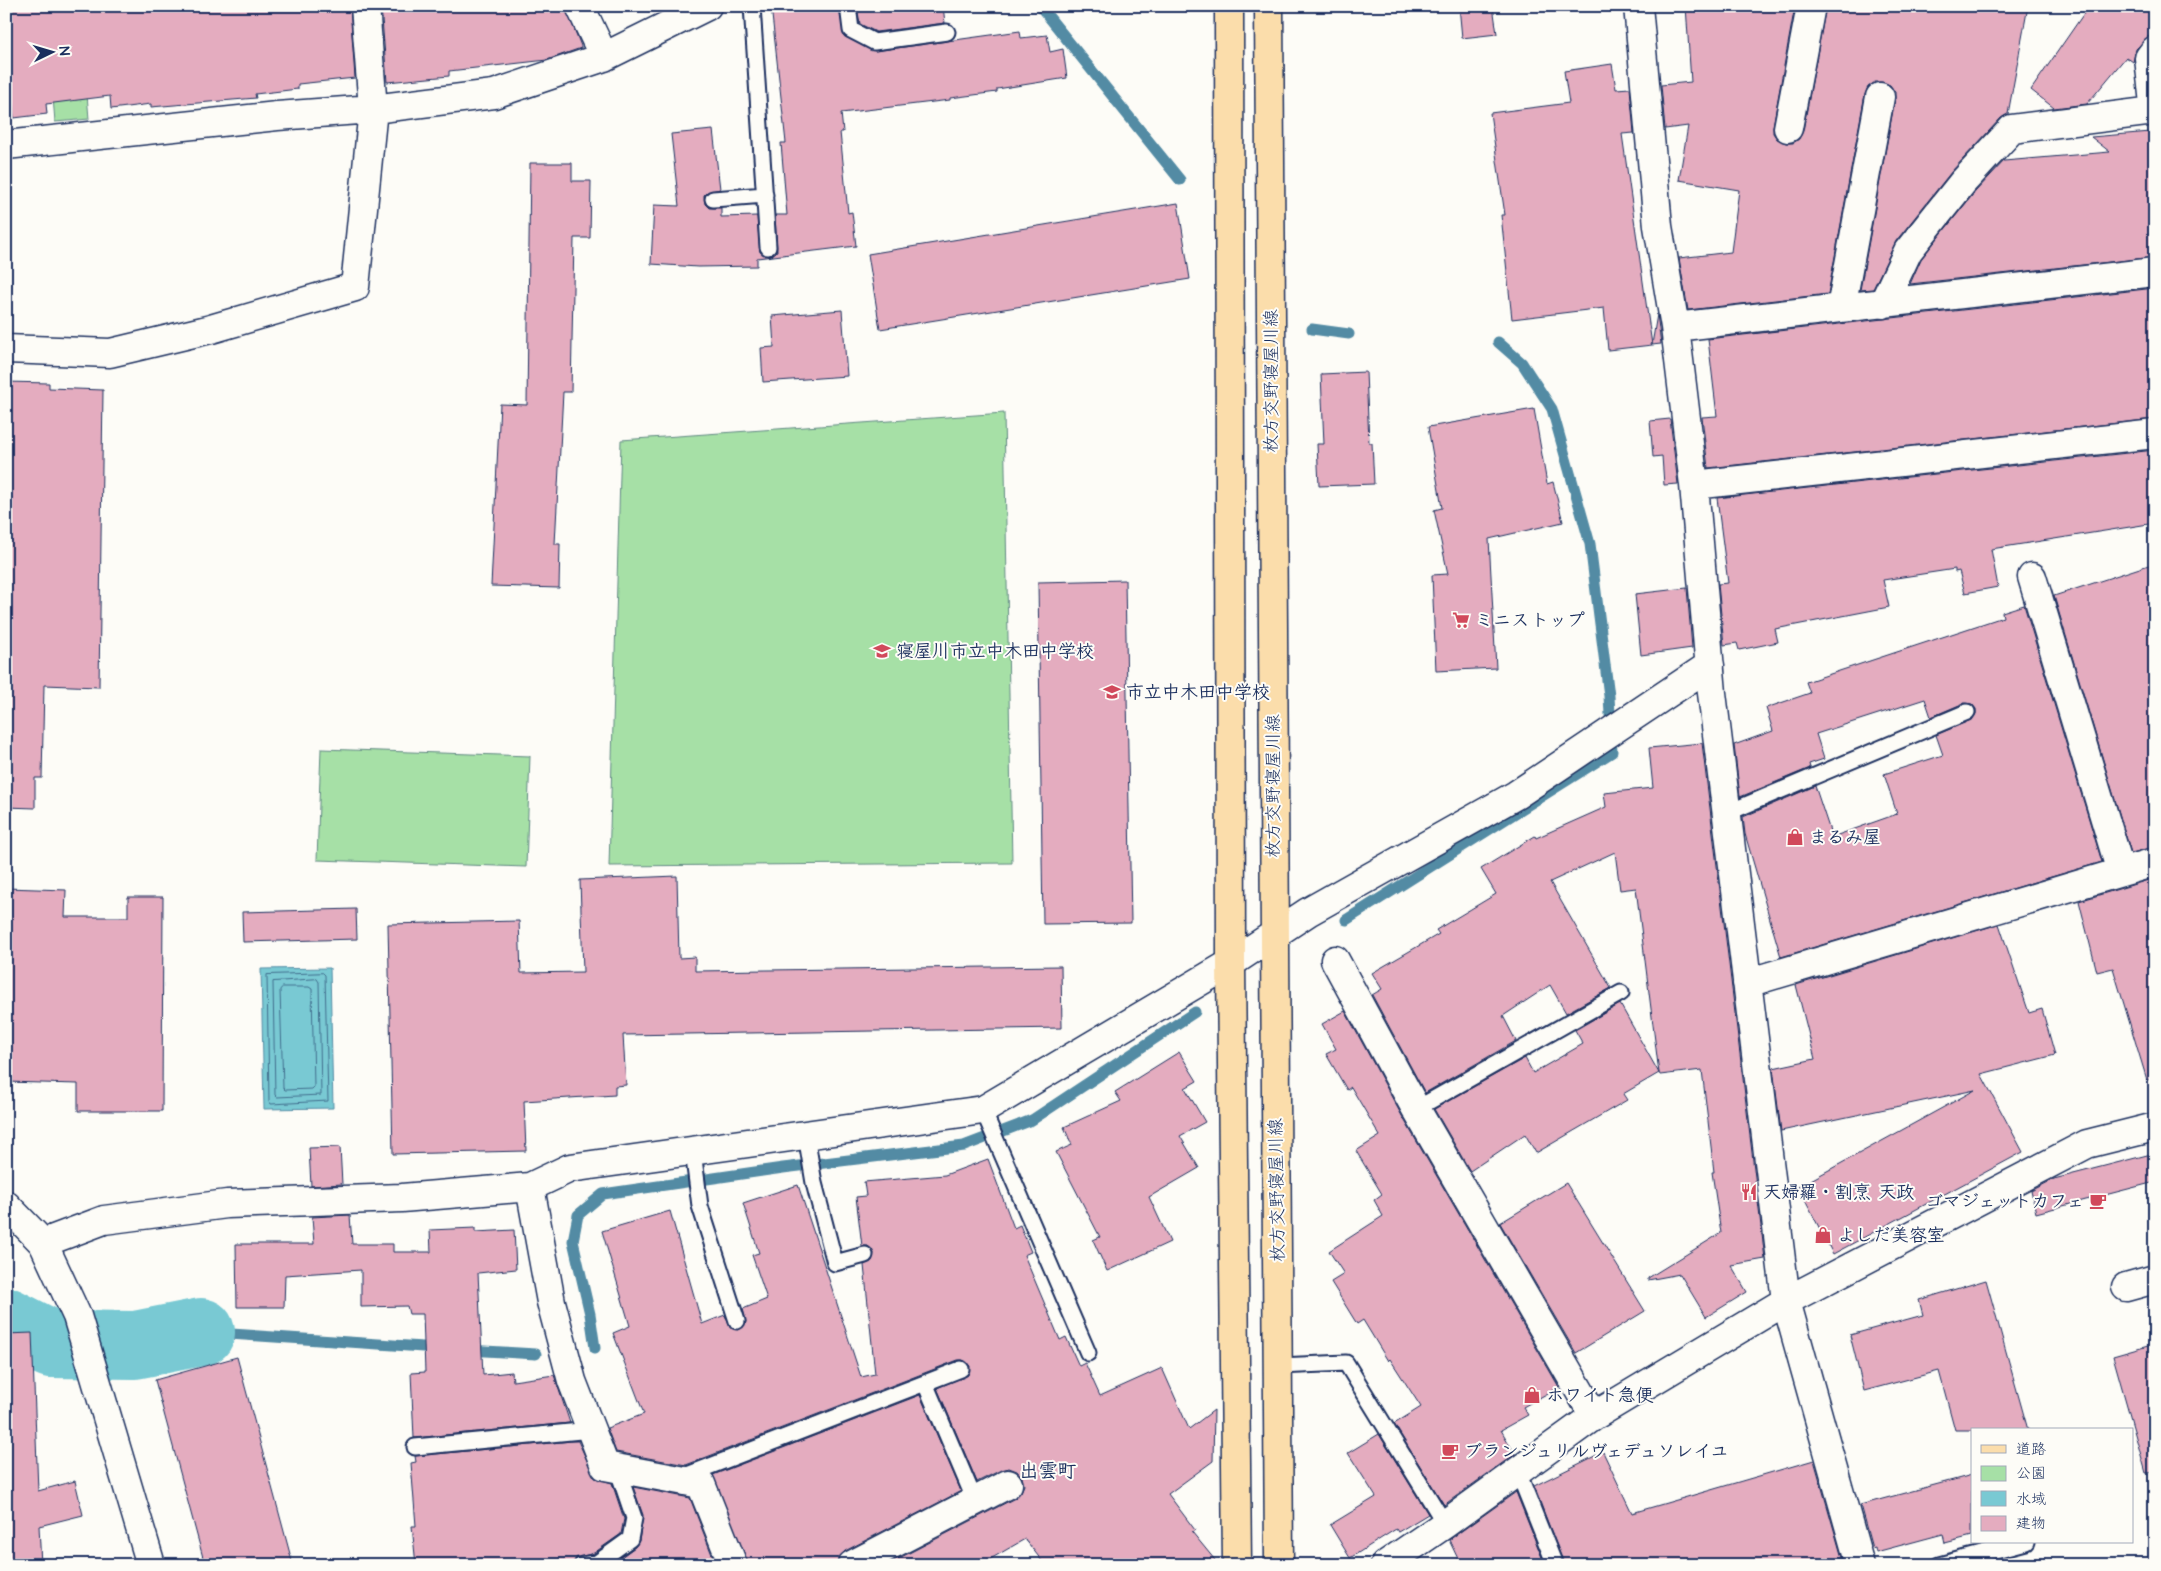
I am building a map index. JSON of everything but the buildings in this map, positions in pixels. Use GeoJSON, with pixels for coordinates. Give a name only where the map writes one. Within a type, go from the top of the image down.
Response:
{"type":"FeatureCollection","features":[{"type":"Feature","properties":{"kind":"main road"},"geometry":{"type":"LineString","coordinates":[[1229,6],[1231,963],[1237,1565]]}},
{"type":"Feature","properties":{"kind":"main road","name":"枚方交野寝屋川線"},"geometry":{"type":"LineString","coordinates":[[1269,6],[1279,1565]]}},
{"type":"Feature","properties":{"kind":"street"},"geometry":{"type":"LineString","coordinates":[[6,349],[110,353],[212,329],[355,287],[373,109],[365,6]]}},
{"type":"Feature","properties":{"kind":"street"},"geometry":{"type":"LineString","coordinates":[[580,6],[604,57]]}},
{"type":"Feature","properties":{"kind":"street"},"geometry":{"type":"LineString","coordinates":[[6,145],[277,116],[373,109],[494,94],[604,57],[707,6]]}},
{"type":"Feature","properties":{"kind":"street"},"geometry":{"type":"LineString","coordinates":[[1638,6],[1658,226],[1675,327],[1694,485],[1710,665],[1786,1302],[1860,1565]]}},
{"type":"Feature","properties":{"kind":"street"},"geometry":{"type":"LineString","coordinates":[[1788,128],[1811,6]]}},
{"type":"Feature","properties":{"kind":"street"},"geometry":{"type":"LineString","coordinates":[[1884,304],[1908,251],[1962,182],[2012,129],[2155,112],[2149,58],[2155,50]]}},
{"type":"Feature","properties":{"kind":"street"},"geometry":{"type":"LineString","coordinates":[[1841,308],[1880,98]]}},
{"type":"Feature","properties":{"kind":"street"},"geometry":{"type":"LineString","coordinates":[[1675,327],[2155,272]]}},
{"type":"Feature","properties":{"kind":"street"},"geometry":{"type":"LineString","coordinates":[[1694,485],[2155,434]]}},
{"type":"Feature","properties":{"kind":"street"},"geometry":{"type":"LineString","coordinates":[[2032,577],[2121,872]]}},
{"type":"Feature","properties":{"kind":"street"},"geometry":{"type":"LineString","coordinates":[[43,1243],[104,1220],[227,1204],[402,1198],[530,1187],[570,1168],[694,1160],[808,1148],[987,1119],[1308,912],[1516,795],[1710,665]]}},
{"type":"Feature","properties":{"kind":"street"},"geometry":{"type":"LineString","coordinates":[[1747,984],[2155,862]]}},
{"type":"Feature","properties":{"kind":"street"},"geometry":{"type":"LineString","coordinates":[[1335,960],[1416,1109],[1594,1416]]}},
{"type":"Feature","properties":{"kind":"street"},"geometry":{"type":"LineString","coordinates":[[1385,1565],[1594,1416],[1786,1302],[2087,1144],[2155,1126]]}},
{"type":"Feature","properties":{"kind":"street"},"geometry":{"type":"LineString","coordinates":[[530,1187],[551,1302],[572,1381],[605,1466],[701,1484],[733,1565]]}},
{"type":"Feature","properties":{"kind":"street"},"geometry":{"type":"LineString","coordinates":[[6,1205],[43,1243],[78,1320],[151,1565]]}},
{"type":"Feature","properties":{"kind":"street"},"geometry":{"type":"LineString","coordinates":[[2126,1287],[2155,1279]]}},
{"type":"Feature","properties":{"kind":"street"},"geometry":{"type":"LineString","coordinates":[[852,1565],[1008,1484]]}},
{"type":"Feature","properties":{"kind":"lane"},"geometry":{"type":"LineString","coordinates":[[752,6],[768,247]]}},
{"type":"Feature","properties":{"kind":"lane"},"geometry":{"type":"LineString","coordinates":[[848,6],[851,30],[874,42],[947,32]]}},
{"type":"Feature","properties":{"kind":"lane"},"geometry":{"type":"LineString","coordinates":[[713,198],[765,195]]}},
{"type":"Feature","properties":{"kind":"lane"},"geometry":{"type":"LineString","coordinates":[[1727,813],[1968,712]]}},
{"type":"Feature","properties":{"kind":"lane"},"geometry":{"type":"LineString","coordinates":[[1416,1109],[1621,993]]}},
{"type":"Feature","properties":{"kind":"lane"},"geometry":{"type":"LineString","coordinates":[[987,1119],[1088,1353]]}},
{"type":"Feature","properties":{"kind":"lane"},"geometry":{"type":"LineString","coordinates":[[808,1148],[814,1183],[835,1262],[865,1255]]}},
{"type":"Feature","properties":{"kind":"lane"},"geometry":{"type":"LineString","coordinates":[[694,1160],[700,1206],[737,1321]]}},
{"type":"Feature","properties":{"kind":"lane"},"geometry":{"type":"LineString","coordinates":[[1279,1366],[1346,1363],[1445,1524]]}},
{"type":"Feature","properties":{"kind":"lane"},"geometry":{"type":"LineString","coordinates":[[676,1479],[960,1369]]}},
{"type":"Feature","properties":{"kind":"lane"},"geometry":{"type":"LineString","coordinates":[[925,1382],[975,1501]]}},
{"type":"Feature","properties":{"kind":"lane"},"geometry":{"type":"LineString","coordinates":[[415,1447],[591,1430]]}},
{"type":"Feature","properties":{"kind":"lane"},"geometry":{"type":"LineString","coordinates":[[582,1565],[598,1562],[630,1539],[634,1518],[617,1468]]}},
{"type":"Feature","properties":{"kind":"lane"},"geometry":{"type":"LineString","coordinates":[[1518,1472],[1555,1565]]}},
{"type":"Feature","properties":{"kind":"lane"},"geometry":{"type":"LineString","coordinates":[[1939,1565],[2018,1544]]}},
{"type":"Feature","properties":{"kind":"green space"},"geometry":{"type":"Polygon","coordinates":[[[84,57],[89,119],[55,122],[50,60],[84,57]]]}},
{"type":"Feature","properties":{"kind":"green space"},"geometry":{"type":"Polygon","coordinates":[[[1004,413],[1012,863],[609,866],[621,440],[1004,413]]]}},
{"type":"Feature","properties":{"kind":"green space"},"geometry":{"type":"Polygon","coordinates":[[[321,749],[530,756],[526,867],[317,860],[321,749]]]}},
{"type":"Feature","properties":{"kind":"water"},"geometry":{"type":"Polygon","coordinates":[[[330,968],[333,1108],[264,1109],[261,969],[330,968]]]}},
{"type":"Feature","properties":{"kind":"waterway"},"geometry":{"type":"LineString","coordinates":[[1040,6],[1180,180]]}},
{"type":"Feature","properties":{"kind":"waterway"},"geometry":{"type":"LineString","coordinates":[[1312,329],[1349,334]]}},
{"type":"Feature","properties":{"kind":"waterway"},"geometry":{"type":"LineString","coordinates":[[1346,920],[1612,752],[1609,696],[1590,544],[1552,409],[1522,363],[1498,342]]}},
{"type":"Feature","properties":{"kind":"waterway"},"geometry":{"type":"LineString","coordinates":[[595,1348],[590,1314],[573,1241],[578,1215],[603,1194],[783,1168],[964,1146],[1032,1120],[1195,1012]]}},
{"type":"Feature","properties":{"kind":"waterway"},"geometry":{"type":"LineString","coordinates":[[6,1321],[51,1344],[135,1345],[201,1332]]}},
{"type":"Feature","properties":{"kind":"waterway"},"geometry":{"type":"LineString","coordinates":[[201,1332],[438,1348]]}},
{"type":"Feature","properties":{"kind":"waterway"},"geometry":{"type":"LineString","coordinates":[[467,1350],[536,1354]]}},
{"type":"Feature","properties":{"kind":"place","name":"ミニストップ"},"geometry":{"type":"Point","coordinates":[1461,620]}},
{"type":"Feature","properties":{"kind":"place","name":"寝屋川市立中木田中学校"},"geometry":{"type":"Point","coordinates":[882,651]}},
{"type":"Feature","properties":{"kind":"place","name":"市立中木田中学校"},"geometry":{"type":"Point","coordinates":[1112,692]}},
{"type":"Feature","properties":{"kind":"place","name":"まるみ屋"},"geometry":{"type":"Point","coordinates":[1795,837]}},
{"type":"Feature","properties":{"kind":"place","name":"天婦羅・割烹 天政"},"geometry":{"type":"Point","coordinates":[1749,1192]}},
{"type":"Feature","properties":{"kind":"place","name":"ゴマジェットカフェ"},"geometry":{"type":"Point","coordinates":[2098,1201]}},
{"type":"Feature","properties":{"kind":"place","name":"よしだ美容室"},"geometry":{"type":"Point","coordinates":[1823,1235]}},
{"type":"Feature","properties":{"kind":"place","name":"ホワイト急便"},"geometry":{"type":"Point","coordinates":[1532,1395]}},
{"type":"Feature","properties":{"kind":"place","name":"ブランジュリルヴェデュソレイユ"},"geometry":{"type":"Point","coordinates":[1450,1451]}},
{"type":"Feature","properties":{"kind":"district","name":"出雲町"},"geometry":{"type":"Point","coordinates":[1048,1471]}}]}
